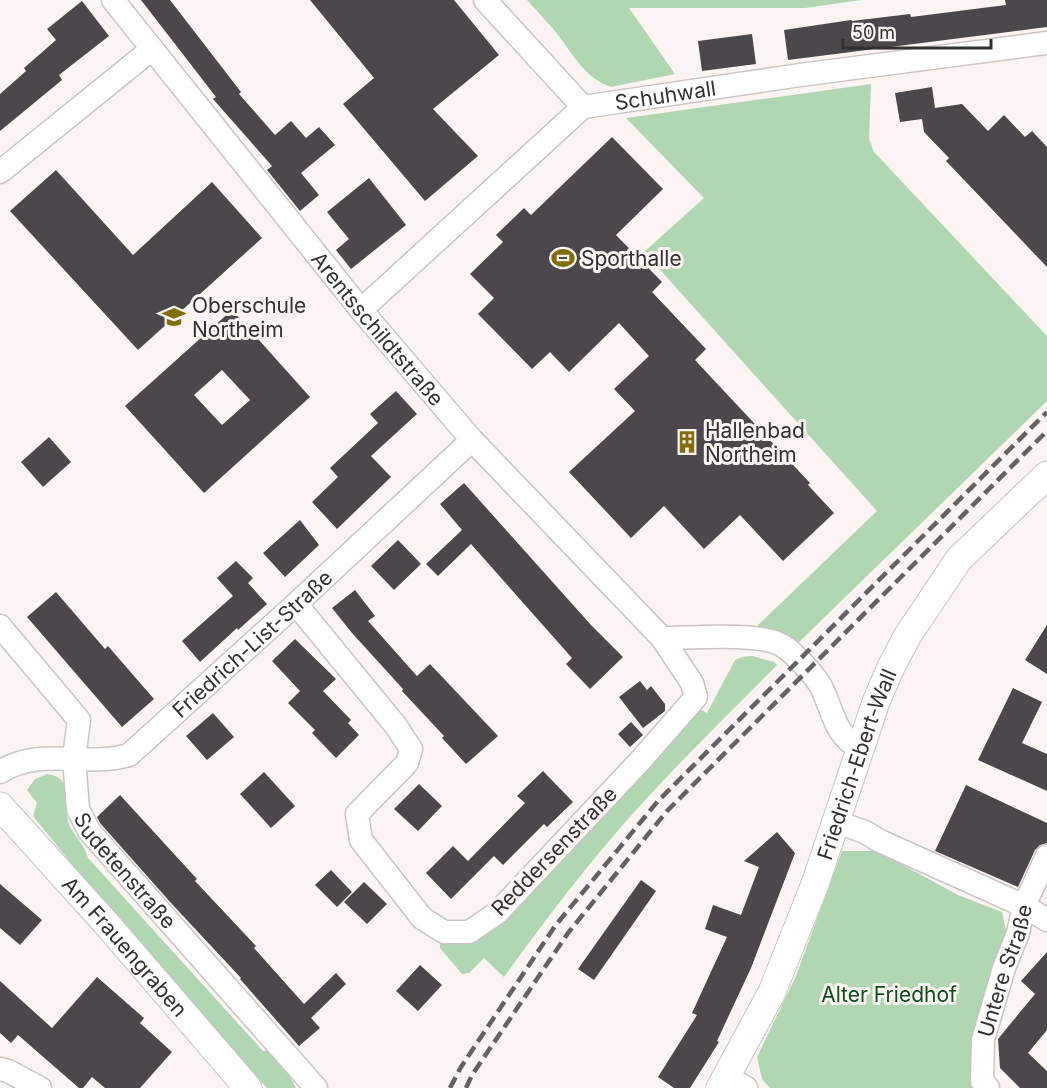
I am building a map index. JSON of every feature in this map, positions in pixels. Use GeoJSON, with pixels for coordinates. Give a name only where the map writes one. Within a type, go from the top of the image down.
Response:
{"type":"FeatureCollection","features":[{"type":"Feature","properties":{"kind":"main road","name":"Friedrich-Ebert-Wall"},"geometry":{"type":"LineString","coordinates":[[731,1084],[800,927],[891,667],[928,603],[959,559],[1047,475]]}},
{"type":"Feature","properties":{"kind":"main road","name":"Am Frauengraben"},"geometry":{"type":"LineString","coordinates":[[0,806],[113,930],[248,1088]]}},
{"type":"Feature","properties":{"kind":"street","name":"Arentsschildtstraße"},"geometry":{"type":"LineString","coordinates":[[113,0],[361,310],[472,440],[662,638]]}},
{"type":"Feature","properties":{"kind":"street"},"geometry":{"type":"LineString","coordinates":[[361,310],[583,107],[486,0]]}},
{"type":"Feature","properties":{"kind":"street","name":"Schuhwall"},"geometry":{"type":"LineString","coordinates":[[583,107],[800,75],[1047,43]]}},
{"type":"Feature","properties":{"kind":"street"},"geometry":{"type":"LineString","coordinates":[[0,172],[152,49]]}},
{"type":"Feature","properties":{"kind":"street","name":"Friedrich-List-Straße"},"geometry":{"type":"LineString","coordinates":[[0,772],[23,762],[44,758],[113,760],[129,755],[472,440]]}},
{"type":"Feature","properties":{"kind":"street","name":"Reddersenstraße"},"geometry":{"type":"LineString","coordinates":[[296,604],[396,726],[411,749],[407,763],[357,814],[361,840],[422,918],[444,932],[469,932],[497,913],[640,761],[696,697],[692,683],[662,638]]}},
{"type":"Feature","properties":{"kind":"street","name":"Sudetenstraße"},"geometry":{"type":"LineString","coordinates":[[0,626],[79,720],[74,758],[78,809],[89,831],[316,1088]]}},
{"type":"Feature","properties":{"kind":"street"},"geometry":{"type":"LineString","coordinates":[[662,638],[766,639],[780,644],[789,650],[819,683],[833,717],[843,734],[849,742],[861,749]]}},
{"type":"Feature","properties":{"kind":"street"},"geometry":{"type":"LineString","coordinates":[[836,822],[865,832],[880,842],[1024,906],[1047,920]]}},
{"type":"Feature","properties":{"kind":"street","name":"Untere Straße"},"geometry":{"type":"LineString","coordinates":[[988,1088],[982,1081],[983,1040],[1004,968],[1018,933],[1024,906],[1047,856]]}},
{"type":"Feature","properties":{"kind":"street"},"geometry":{"type":"LineString","coordinates":[[0,1069],[40,1088]]}},
{"type":"Feature","properties":{"kind":"green space"},"geometry":{"type":"Polygon","coordinates":[[[527,0],[861,0],[805,8],[629,8],[675,74],[611,87],[595,79],[582,67],[527,0]]]}},
{"type":"Feature","properties":{"kind":"green space"},"geometry":{"type":"Polygon","coordinates":[[[871,84],[869,138],[874,152],[1047,336],[1047,401],[797,644],[755,628],[877,511],[644,252],[704,198],[626,118],[871,84]]]}},
{"type":"Feature","properties":{"kind":"green space"},"geometry":{"type":"Polygon","coordinates":[[[752,656],[774,662],[777,665],[671,772],[619,829],[568,891],[504,977],[484,958],[469,973],[462,974],[440,948],[440,943],[445,940],[460,942],[700,709],[707,713],[735,660],[752,656]]]}},
{"type":"Feature","properties":{"kind":"green space"},"geometry":{"type":"Polygon","coordinates":[[[47,774],[56,776],[65,785],[69,825],[88,858],[263,1051],[272,1050],[285,1067],[296,1088],[267,1088],[84,879],[33,816],[37,803],[27,790],[35,779],[47,774]]]}},
{"type":"Feature","properties":{"kind":"green space","name":"Alter Friedhof"},"geometry":{"type":"Polygon","coordinates":[[[842,851],[877,851],[958,895],[1002,912],[1008,940],[975,1088],[770,1088],[762,1079],[757,1057],[796,976],[842,851]]]}},
{"type":"Feature","properties":{"kind":"building"},"geometry":{"type":"Polygon","coordinates":[[[141,0],[170,0],[241,92],[239,94],[275,135],[291,121],[306,138],[319,127],[335,145],[301,173],[319,195],[300,211],[267,170],[272,166],[213,99],[216,97],[141,0]]]}},
{"type":"Feature","properties":{"kind":"building"},"geometry":{"type":"Polygon","coordinates":[[[310,0],[454,0],[499,55],[433,109],[478,156],[425,201],[343,104],[374,78],[310,0]]]}},
{"type":"Feature","properties":{"kind":"building"},"geometry":{"type":"Polygon","coordinates":[[[1005,0],[1047,0],[1047,27],[788,60],[784,30],[851,20],[910,14],[911,17],[1006,5],[1005,0]]]}},
{"type":"Feature","properties":{"kind":"building"},"geometry":{"type":"Polygon","coordinates":[[[82,1],[109,36],[59,75],[62,80],[0,131],[0,94],[26,71],[24,68],[56,40],[47,29],[82,1]]]}},
{"type":"Feature","properties":{"kind":"building"},"geometry":{"type":"Polygon","coordinates":[[[752,34],[756,64],[702,71],[698,41],[752,34]]]}},
{"type":"Feature","properties":{"kind":"building"},"geometry":{"type":"Polygon","coordinates":[[[932,87],[935,108],[962,104],[988,131],[1004,115],[1025,137],[1032,131],[1047,147],[1047,267],[946,161],[949,158],[924,132],[922,119],[900,122],[895,93],[932,87]]]}},
{"type":"Feature","properties":{"kind":"building"},"geometry":{"type":"Polygon","coordinates":[[[612,137],[663,189],[616,235],[662,282],[652,292],[706,349],[695,360],[810,483],[808,485],[834,513],[783,561],[740,515],[704,549],[664,506],[631,538],[569,472],[635,411],[614,389],[649,356],[619,323],[569,372],[550,352],[532,369],[478,314],[494,298],[470,274],[503,242],[496,235],[524,208],[531,215],[612,137]]]}},
{"type":"Feature","properties":{"kind":"building","name":"Oberschule Northeim"},"geometry":{"type":"Polygon","coordinates":[[[56,170],[133,255],[212,182],[262,238],[138,350],[10,211],[56,170]]]}},
{"type":"Feature","properties":{"kind":"building"},"geometry":{"type":"Polygon","coordinates":[[[369,178],[406,225],[351,269],[336,250],[349,239],[327,212],[369,178]]]}},
{"type":"Feature","properties":{"kind":"building"},"geometry":{"type":"Polygon","coordinates":[[[232,310],[310,397],[204,493],[125,406],[232,310]],[[222,370],[194,395],[222,425],[250,400],[222,370]]]}},
{"type":"Feature","properties":{"kind":"building"},"geometry":{"type":"Polygon","coordinates":[[[396,391],[417,414],[371,456],[391,477],[337,529],[312,502],[338,477],[330,468],[378,423],[370,414],[396,391]]]}},
{"type":"Feature","properties":{"kind":"building"},"geometry":{"type":"Polygon","coordinates":[[[49,437],[71,462],[43,487],[21,462],[49,437]]]}},
{"type":"Feature","properties":{"kind":"building"},"geometry":{"type":"Polygon","coordinates":[[[464,483],[591,625],[623,657],[590,689],[566,664],[572,658],[471,544],[438,576],[426,564],[462,530],[440,504],[464,483]]]}},
{"type":"Feature","properties":{"kind":"building"},"geometry":{"type":"Polygon","coordinates":[[[300,520],[319,545],[285,577],[263,553],[300,520]]]}},
{"type":"Feature","properties":{"kind":"building"},"geometry":{"type":"Polygon","coordinates":[[[398,540],[421,564],[394,590],[371,566],[398,540]]]}},
{"type":"Feature","properties":{"kind":"building"},"geometry":{"type":"Polygon","coordinates":[[[236,561],[253,578],[248,583],[267,604],[200,662],[182,641],[233,596],[217,578],[236,561]]]}},
{"type":"Feature","properties":{"kind":"building"},"geometry":{"type":"Polygon","coordinates":[[[355,590],[375,616],[368,621],[417,676],[430,664],[498,736],[466,764],[332,608],[355,590]]]}},
{"type":"Feature","properties":{"kind":"building"},"geometry":{"type":"Polygon","coordinates":[[[56,592],[105,649],[108,646],[154,699],[122,727],[27,617],[56,592]]]}},
{"type":"Feature","properties":{"kind":"building"},"geometry":{"type":"Polygon","coordinates":[[[1047,625],[1047,674],[1025,660],[1047,625]]]}},
{"type":"Feature","properties":{"kind":"building"},"geometry":{"type":"Polygon","coordinates":[[[295,639],[336,679],[323,691],[351,720],[348,723],[359,735],[336,758],[312,733],[315,730],[288,703],[300,691],[272,661],[295,639]]]}},
{"type":"Feature","properties":{"kind":"building"},"geometry":{"type":"Polygon","coordinates":[[[640,681],[647,690],[651,686],[665,704],[665,711],[643,728],[619,697],[640,681]]]}},
{"type":"Feature","properties":{"kind":"building"},"geometry":{"type":"Polygon","coordinates":[[[1013,688],[1042,702],[1022,743],[1047,754],[1047,791],[978,760],[1013,688]]]}},
{"type":"Feature","properties":{"kind":"building"},"geometry":{"type":"Polygon","coordinates":[[[213,713],[234,737],[207,760],[186,736],[213,713]]]}},
{"type":"Feature","properties":{"kind":"building"},"geometry":{"type":"Polygon","coordinates":[[[631,722],[643,735],[630,747],[618,734],[631,722]]]}},
{"type":"Feature","properties":{"kind":"building"},"geometry":{"type":"Polygon","coordinates":[[[543,771],[573,802],[547,827],[544,824],[503,865],[494,856],[451,899],[426,873],[453,846],[468,861],[525,803],[517,796],[543,771]]]}},
{"type":"Feature","properties":{"kind":"building"},"geometry":{"type":"Polygon","coordinates":[[[264,772],[295,806],[271,828],[240,794],[264,772]]]}},
{"type":"Feature","properties":{"kind":"building"},"geometry":{"type":"Polygon","coordinates":[[[419,784],[442,806],[418,831],[394,809],[419,784]]]}},
{"type":"Feature","properties":{"kind":"building"},"geometry":{"type":"Polygon","coordinates":[[[966,785],[1047,823],[1047,843],[1035,850],[1018,887],[935,851],[966,785]]]}},
{"type":"Feature","properties":{"kind":"building"},"geometry":{"type":"Polygon","coordinates":[[[120,795],[197,879],[195,881],[256,946],[254,948],[304,1004],[336,973],[346,984],[311,1018],[320,1028],[299,1046],[241,978],[100,823],[97,817],[120,795]]]}},
{"type":"Feature","properties":{"kind":"building"},"geometry":{"type":"Polygon","coordinates":[[[777,832],[795,853],[751,968],[717,1041],[719,1042],[690,1088],[674,1088],[658,1077],[697,1015],[692,1013],[727,937],[705,929],[713,905],[741,915],[759,867],[744,861],[777,832]]]}},
{"type":"Feature","properties":{"kind":"building"},"geometry":{"type":"Polygon","coordinates":[[[331,870],[352,892],[337,907],[315,885],[331,870]]]}},
{"type":"Feature","properties":{"kind":"building"},"geometry":{"type":"Polygon","coordinates":[[[641,880],[656,891],[594,980],[578,969],[641,880]]]}},
{"type":"Feature","properties":{"kind":"building"},"geometry":{"type":"Polygon","coordinates":[[[364,882],[387,904],[367,924],[344,902],[364,882]]]}},
{"type":"Feature","properties":{"kind":"building"},"geometry":{"type":"Polygon","coordinates":[[[0,884],[42,920],[20,945],[0,928],[0,884]]]}},
{"type":"Feature","properties":{"kind":"building"},"geometry":{"type":"Polygon","coordinates":[[[1047,952],[1047,1030],[1028,1053],[1047,1071],[1047,1088],[1020,1088],[1000,1068],[998,1039],[1035,994],[1021,981],[1047,952]]]}},
{"type":"Feature","properties":{"kind":"building"},"geometry":{"type":"Polygon","coordinates":[[[420,965],[442,985],[418,1011],[396,991],[420,965]]]}},
{"type":"Feature","properties":{"kind":"building"},"geometry":{"type":"Polygon","coordinates":[[[97,977],[144,1018],[140,1023],[172,1052],[140,1088],[105,1088],[92,1077],[83,1088],[79,1088],[18,1035],[11,1043],[0,1033],[0,981],[52,1028],[97,977]]]}},
{"type":"Feature","properties":{"kind":"railway"},"geometry":{"type":"LineString","coordinates":[[450,1088],[461,1067],[555,926],[658,801],[1047,412]]}},
{"type":"Feature","properties":{"kind":"railway"},"geometry":{"type":"LineString","coordinates":[[466,1088],[472,1075],[568,933],[667,811],[1047,431]]}},
{"type":"Feature","properties":{"kind":"place","name":"Sporthalle"},"geometry":{"type":"Point","coordinates":[563,258]}},
{"type":"Feature","properties":{"kind":"place","name":"Oberschule Northeim"},"geometry":{"type":"Point","coordinates":[174,317]}},
{"type":"Feature","properties":{"kind":"place","name":"Hallenbad Northeim"},"geometry":{"type":"Point","coordinates":[687,442]}}]}
